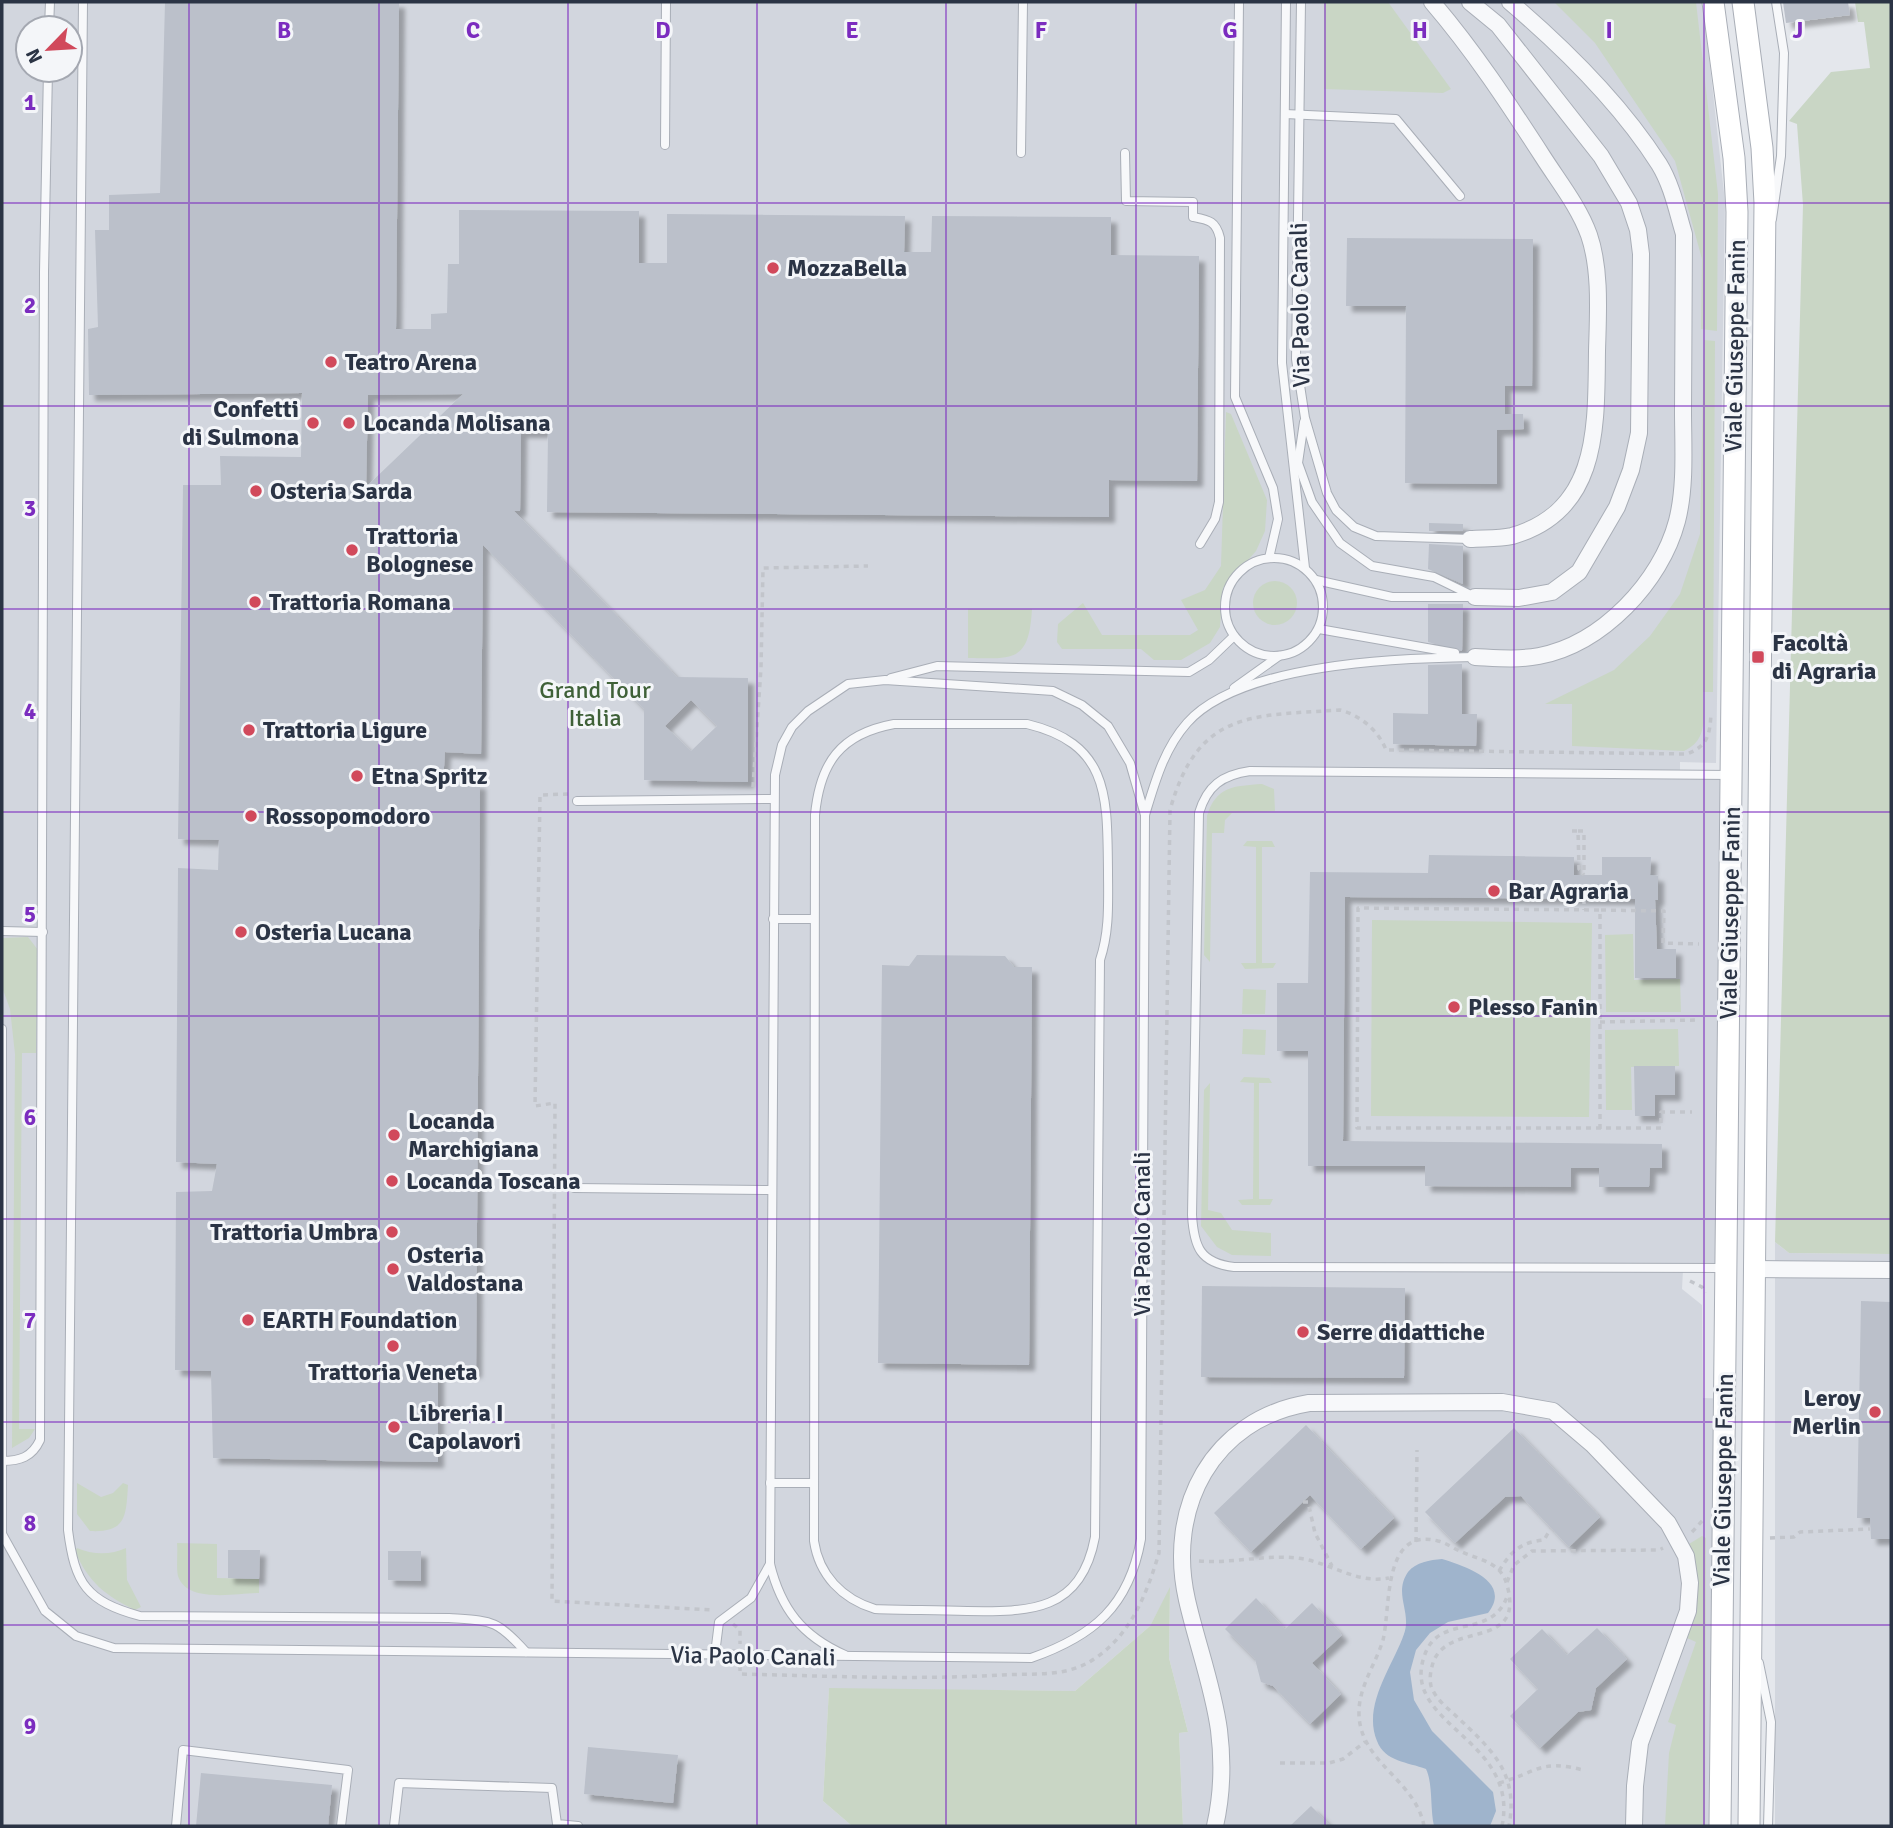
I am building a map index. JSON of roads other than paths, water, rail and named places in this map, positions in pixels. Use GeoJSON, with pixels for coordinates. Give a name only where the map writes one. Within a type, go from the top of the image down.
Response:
{"type":"FeatureCollection","features":[{"type":"Feature","properties":{"kind":"main road","name":"Viale Giuseppe Fanin"},"geometry":{"type":"LineString","coordinates":[[1713,2],[1734,158],[1737,212],[1720,1826]]}},
{"type":"Feature","properties":{"kind":"main road","name":"Viale Giuseppe Fanin"},"geometry":{"type":"LineString","coordinates":[[1743,2],[1762,148],[1764,238],[1749,1826]]}},
{"type":"Feature","properties":{"kind":"street","name":"Via Paolo Canali"},"geometry":{"type":"LineString","coordinates":[[1432,2],[1473,50],[1579,213],[1594,258],[1597,400],[1589,461],[1579,486],[1565,506],[1544,523],[1510,536],[1470,538]]}},
{"type":"Feature","properties":{"kind":"street"},"geometry":{"type":"LineString","coordinates":[[1470,2],[1498,25],[1601,156],[1629,203],[1638,230],[1641,254],[1639,433],[1631,470],[1617,506],[1579,572],[1552,592],[1519,598],[1475,597]]}},
{"type":"Feature","properties":{"kind":"street","name":"Via Paolo Canali"},"geometry":{"type":"LineString","coordinates":[[1475,657],[1518,659],[1553,652],[1591,632],[1621,610],[1645,584],[1666,552],[1678,519],[1683,467],[1684,234],[1674,198],[1660,166],[1620,112],[1532,20],[1510,2]]}},
{"type":"Feature","properties":{"kind":"street"},"geometry":{"type":"LineString","coordinates":[[1731,775],[1758,775]]}},
{"type":"Feature","properties":{"kind":"street"},"geometry":{"type":"LineString","coordinates":[[1754,1269],[1891,1270]]}},
{"type":"Feature","properties":{"kind":"street"},"geometry":{"type":"LineString","coordinates":[[1215,1826],[1221,1780],[1219,1731],[1212,1691],[1186,1599],[1183,1558],[1191,1501],[1199,1478],[1226,1443],[1257,1419],[1274,1411],[1309,1403],[1502,1402],[1553,1410],[1566,1419],[1685,1535],[1690,1583],[1688,1611],[1640,1743],[1634,1826]]}},
{"type":"Feature","properties":{"kind":"lane"},"geometry":{"type":"LineString","coordinates":[[83,2],[68,1530],[76,1574],[96,1599],[140,1616],[493,1621],[505,1629],[526,1652]]}},
{"type":"Feature","properties":{"kind":"lane"},"geometry":{"type":"LineString","coordinates":[[665,145],[666,2]]}},
{"type":"Feature","properties":{"kind":"lane"},"geometry":{"type":"LineString","coordinates":[[1021,153],[1023,2]]}},
{"type":"Feature","properties":{"kind":"lane"},"geometry":{"type":"LineString","coordinates":[[1239,2],[1236,397],[1273,488],[1278,519],[1269,558]]}},
{"type":"Feature","properties":{"kind":"lane"},"geometry":{"type":"LineString","coordinates":[[1286,2],[1282,363],[1305,568]]}},
{"type":"Feature","properties":{"kind":"lane","name":"Via Paolo Canali"},"geometry":{"type":"LineString","coordinates":[[1301,2],[1296,359],[1305,418],[1327,493],[1336,510],[1354,527],[1376,536],[1470,538]]}},
{"type":"Feature","properties":{"kind":"lane"},"geometry":{"type":"LineString","coordinates":[[1764,238],[1775,211],[1781,156],[1784,53],[1776,2]]}},
{"type":"Feature","properties":{"kind":"lane"},"geometry":{"type":"LineString","coordinates":[[2,1461],[17,1461],[34,1453],[40,1440],[44,272],[48,84]]}},
{"type":"Feature","properties":{"kind":"lane"},"geometry":{"type":"LineString","coordinates":[[1285,114],[1396,118],[1460,197]]}},
{"type":"Feature","properties":{"kind":"lane"},"geometry":{"type":"LineString","coordinates":[[1125,153],[1126,201],[1193,202],[1193,217],[1210,220],[1217,226],[1219,502],[1214,519],[1200,544]]}},
{"type":"Feature","properties":{"kind":"lane"},"geometry":{"type":"LineString","coordinates":[[1305,418],[1298,463],[1312,502],[1340,543],[1372,566],[1434,577],[1475,597]]}},
{"type":"Feature","properties":{"kind":"lane"},"geometry":{"type":"LineString","coordinates":[[1269,558],[1291,560],[1305,568],[1316,580],[1322,595],[1324,612],[1319,628],[1309,642],[1295,652],[1279,656],[1262,655],[1246,648],[1234,636],[1225,606],[1227,591],[1235,577],[1246,566],[1269,558]]}},
{"type":"Feature","properties":{"kind":"lane"},"geometry":{"type":"LineString","coordinates":[[1316,580],[1392,597],[1475,597]]}},
{"type":"Feature","properties":{"kind":"lane","name":"Via Paolo Canali"},"geometry":{"type":"LineString","coordinates":[[1319,628],[1475,657]]}},
{"type":"Feature","properties":{"kind":"lane"},"geometry":{"type":"LineString","coordinates":[[851,1658],[818,1643],[794,1618],[777,1591],[771,1564],[774,799],[775,775],[782,745],[792,727],[808,711],[848,684],[886,680],[937,666],[1189,672],[1209,660],[1234,636]]}},
{"type":"Feature","properties":{"kind":"lane","name":"Via Paolo Canali"},"geometry":{"type":"LineString","coordinates":[[2,1028],[2,1534],[45,1611],[76,1636],[114,1647],[851,1658],[1031,1658],[1064,1646],[1095,1627],[1117,1603],[1133,1574],[1141,1539],[1145,815],[1169,748],[1188,721],[1279,656]]}},
{"type":"Feature","properties":{"kind":"lane","name":"Via Paolo Canali"},"geometry":{"type":"LineString","coordinates":[[1214,702],[1246,687],[1339,664],[1475,657]]}},
{"type":"Feature","properties":{"kind":"lane"},"geometry":{"type":"LineString","coordinates":[[886,680],[1053,691],[1070,697],[1098,716],[1119,742],[1130,764],[1145,815]]}},
{"type":"Feature","properties":{"kind":"lane"},"geometry":{"type":"LineString","coordinates":[[894,724],[1027,724],[1071,740],[1093,764],[1102,780],[1108,814],[1108,934],[1100,960],[1092,1551],[1078,1581],[1051,1604],[1017,1612],[875,1609],[857,1604],[840,1591],[816,1554],[814,919],[814,823],[820,777],[840,750],[855,737],[894,724]]}},
{"type":"Feature","properties":{"kind":"lane"},"geometry":{"type":"LineString","coordinates":[[1726,1268],[1234,1268],[1213,1265],[1200,1251],[1194,1234],[1192,1215],[1197,1068],[1199,813],[1204,795],[1216,782],[1233,774],[1250,771],[1731,775]]}},
{"type":"Feature","properties":{"kind":"lane"},"geometry":{"type":"LineString","coordinates":[[578,797],[774,799]]}},
{"type":"Feature","properties":{"kind":"lane"},"geometry":{"type":"LineString","coordinates":[[773,919],[814,919]]}},
{"type":"Feature","properties":{"kind":"lane"},"geometry":{"type":"LineString","coordinates":[[2,931],[43,932]]}},
{"type":"Feature","properties":{"kind":"lane"},"geometry":{"type":"LineString","coordinates":[[574,1188],[771,1189]]}},
{"type":"Feature","properties":{"kind":"lane"},"geometry":{"type":"LineString","coordinates":[[771,1483],[814,1483]]}},
{"type":"Feature","properties":{"kind":"lane"},"geometry":{"type":"LineString","coordinates":[[715,1654],[719,1622],[751,1598],[771,1564]]}},
{"type":"Feature","properties":{"kind":"lane"},"geometry":{"type":"LineString","coordinates":[[1751,1630],[1771,1722],[1768,1826]]}},
{"type":"Feature","properties":{"kind":"lane"},"geometry":{"type":"LineString","coordinates":[[176,1826],[183,1750],[348,1770],[341,1826]]}},
{"type":"Feature","properties":{"kind":"lane"},"geometry":{"type":"LineString","coordinates":[[394,1826],[399,1783],[552,1788],[557,1824],[578,1826]]}},
{"type":"Feature","properties":{"kind":"water"},"geometry":{"type":"Polygon","coordinates":[[[1442,1559],[1483,1577],[1494,1592],[1494,1602],[1488,1613],[1448,1622],[1430,1633],[1416,1650],[1410,1672],[1414,1700],[1432,1731],[1493,1792],[1496,1811],[1490,1826],[1434,1826],[1430,1781],[1426,1769],[1391,1757],[1381,1748],[1373,1727],[1376,1700],[1406,1626],[1402,1595],[1404,1580],[1415,1566],[1442,1559]]]}},
{"type":"Feature","properties":{"kind":"place","name":"MozzaBella"},"geometry":{"type":"Point","coordinates":[773,268]}},
{"type":"Feature","properties":{"kind":"place","name":"Teatro Arena"},"geometry":{"type":"Point","coordinates":[331,362]}},
{"type":"Feature","properties":{"kind":"place","name":"Confetti di Sulmona"},"geometry":{"type":"Point","coordinates":[313,423]}},
{"type":"Feature","properties":{"kind":"place","name":"Locanda Molisana"},"geometry":{"type":"Point","coordinates":[349,423]}},
{"type":"Feature","properties":{"kind":"place","name":"Osteria Sarda"},"geometry":{"type":"Point","coordinates":[256,491]}},
{"type":"Feature","properties":{"kind":"place","name":"Trattoria Bolognese"},"geometry":{"type":"Point","coordinates":[352,550]}},
{"type":"Feature","properties":{"kind":"place","name":"Trattoria Romana"},"geometry":{"type":"Point","coordinates":[255,602]}},
{"type":"Feature","properties":{"kind":"place","name":"Facoltà di Agraria"},"geometry":{"type":"Point","coordinates":[1758,657]}},
{"type":"Feature","properties":{"kind":"place","name":"Trattoria Ligure"},"geometry":{"type":"Point","coordinates":[249,730]}},
{"type":"Feature","properties":{"kind":"place","name":"Etna Spritz"},"geometry":{"type":"Point","coordinates":[357,776]}},
{"type":"Feature","properties":{"kind":"place","name":"Rossopomodoro"},"geometry":{"type":"Point","coordinates":[251,816]}},
{"type":"Feature","properties":{"kind":"place","name":"Bar Agraria"},"geometry":{"type":"Point","coordinates":[1494,891]}},
{"type":"Feature","properties":{"kind":"place","name":"Osteria Lucana"},"geometry":{"type":"Point","coordinates":[241,932]}},
{"type":"Feature","properties":{"kind":"place","name":"Plesso Fanin"},"geometry":{"type":"Point","coordinates":[1454,1007]}},
{"type":"Feature","properties":{"kind":"place","name":"Locanda Marchigiana"},"geometry":{"type":"Point","coordinates":[394,1135]}},
{"type":"Feature","properties":{"kind":"place","name":"Locanda Toscana"},"geometry":{"type":"Point","coordinates":[392,1181]}},
{"type":"Feature","properties":{"kind":"place","name":"Trattoria Umbra"},"geometry":{"type":"Point","coordinates":[392,1232]}},
{"type":"Feature","properties":{"kind":"place","name":"Osteria Valdostana"},"geometry":{"type":"Point","coordinates":[393,1269]}},
{"type":"Feature","properties":{"kind":"place","name":"EARTH Foundation"},"geometry":{"type":"Point","coordinates":[248,1320]}},
{"type":"Feature","properties":{"kind":"place","name":"Serre didattiche"},"geometry":{"type":"Point","coordinates":[1303,1332]}},
{"type":"Feature","properties":{"kind":"place","name":"Trattoria Veneta"},"geometry":{"type":"Point","coordinates":[393,1346]}},
{"type":"Feature","properties":{"kind":"place","name":"Leroy Merlin"},"geometry":{"type":"Point","coordinates":[1875,1412]}},
{"type":"Feature","properties":{"kind":"place","name":"Libreria I Capolavori"},"geometry":{"type":"Point","coordinates":[394,1427]}},
{"type":"Feature","properties":{"kind":"park label","name":"Grand Tour Italia"},"geometry":{"type":"Point","coordinates":[595,704]}}]}
